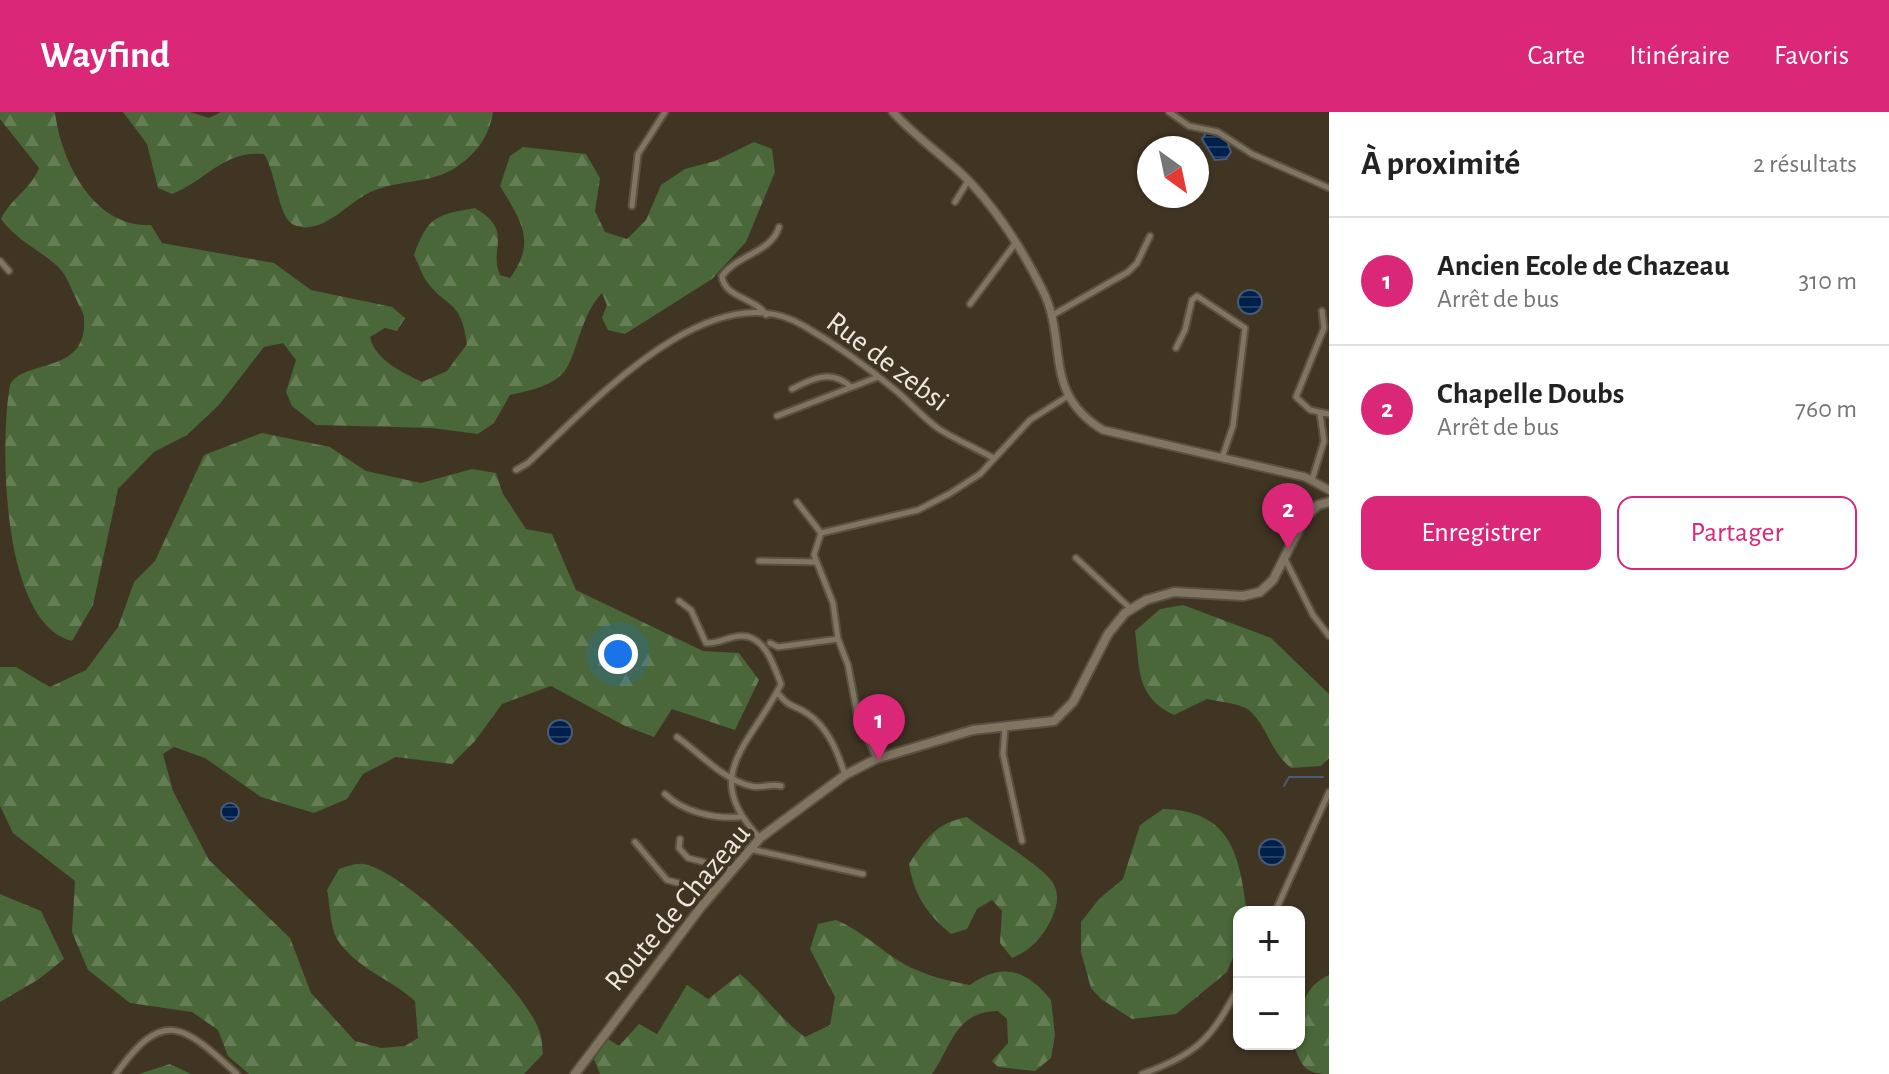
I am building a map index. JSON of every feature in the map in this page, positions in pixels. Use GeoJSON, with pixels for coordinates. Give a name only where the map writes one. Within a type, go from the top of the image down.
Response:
{"type":"FeatureCollection","features":[{"type":"Feature","properties":{"kind":"main road","name":"Route de Chazeau"},"geometry":{"type":"LineString","coordinates":[[575,1074],[731,869],[760,838],[845,775],[876,759],[973,730],[1047,723],[1064,713],[1087,680],[1113,626],[1131,609],[1174,592],[1254,594],[1273,580],[1305,517],[1318,505],[1329,502]]}},
{"type":"Feature","properties":{"kind":"street"},"geometry":{"type":"LineString","coordinates":[[632,206],[638,154],[665,112]]}},
{"type":"Feature","properties":{"kind":"street"},"geometry":{"type":"LineString","coordinates":[[893,112],[968,181],[1041,287],[1050,316],[1061,378],[1073,406],[1103,430],[1312,480],[1329,490]]}},
{"type":"Feature","properties":{"kind":"street"},"geometry":{"type":"LineString","coordinates":[[1169,112],[1189,126],[1218,132],[1252,154],[1329,188]]}},
{"type":"Feature","properties":{"kind":"street"},"geometry":{"type":"LineString","coordinates":[[955,202],[968,181]]}},
{"type":"Feature","properties":{"kind":"street"},"geometry":{"type":"LineString","coordinates":[[766,315],[761,307],[728,289],[722,276],[738,260],[773,242],[779,227]]}},
{"type":"Feature","properties":{"kind":"street"},"geometry":{"type":"LineString","coordinates":[[1050,316],[1128,272],[1137,263],[1150,236]]}},
{"type":"Feature","properties":{"kind":"street"},"geometry":{"type":"LineString","coordinates":[[970,304],[1014,245]]}},
{"type":"Feature","properties":{"kind":"street"},"geometry":{"type":"LineString","coordinates":[[0,261],[9,271]]}},
{"type":"Feature","properties":{"kind":"street"},"geometry":{"type":"LineString","coordinates":[[1176,348],[1185,330],[1192,300],[1197,296],[1245,328],[1233,426],[1222,458]]}},
{"type":"Feature","properties":{"kind":"street"},"geometry":{"type":"LineString","coordinates":[[1322,311],[1322,334],[1296,397],[1320,414],[1329,414]]}},
{"type":"Feature","properties":{"kind":"street","name":"Rue de zebsi"},"geometry":{"type":"LineString","coordinates":[[516,470],[528,463],[603,391],[646,357],[710,322],[766,315],[780,315],[803,325],[879,377],[939,429],[993,458]]}},
{"type":"Feature","properties":{"kind":"street"},"geometry":{"type":"LineString","coordinates":[[792,389],[818,377],[838,377],[851,387]]}},
{"type":"Feature","properties":{"kind":"street"},"geometry":{"type":"LineString","coordinates":[[777,416],[879,377]]}},
{"type":"Feature","properties":{"kind":"street"},"geometry":{"type":"LineString","coordinates":[[821,533],[918,510],[980,474],[1030,420],[1068,396]]}},
{"type":"Feature","properties":{"kind":"street"},"geometry":{"type":"LineString","coordinates":[[1312,480],[1324,441],[1320,414]]}},
{"type":"Feature","properties":{"kind":"street"},"geometry":{"type":"LineString","coordinates":[[797,502],[821,533]]}},
{"type":"Feature","properties":{"kind":"street"},"geometry":{"type":"LineString","coordinates":[[821,533],[814,555],[833,603],[838,639],[848,665],[857,713],[876,759]]}},
{"type":"Feature","properties":{"kind":"street"},"geometry":{"type":"LineString","coordinates":[[1076,558],[1131,609]]}},
{"type":"Feature","properties":{"kind":"street"},"geometry":{"type":"LineString","coordinates":[[1284,558],[1313,615],[1329,636]]}},
{"type":"Feature","properties":{"kind":"street"},"geometry":{"type":"LineString","coordinates":[[759,561],[816,562]]}},
{"type":"Feature","properties":{"kind":"street"},"geometry":{"type":"LineString","coordinates":[[679,601],[696,618],[706,643],[744,636],[757,641],[768,652],[781,684],[734,758],[729,778],[739,817],[760,838]]}},
{"type":"Feature","properties":{"kind":"street"},"geometry":{"type":"LineString","coordinates":[[770,643],[778,647],[838,639]]}},
{"type":"Feature","properties":{"kind":"street"},"geometry":{"type":"LineString","coordinates":[[777,692],[789,707],[810,715],[824,730],[838,752],[845,775]]}},
{"type":"Feature","properties":{"kind":"street"},"geometry":{"type":"LineString","coordinates":[[1005,727],[1003,754],[1022,841]]}},
{"type":"Feature","properties":{"kind":"street"},"geometry":{"type":"LineString","coordinates":[[677,737],[729,778],[753,787],[770,783],[781,786]]}},
{"type":"Feature","properties":{"kind":"street"},"geometry":{"type":"LineString","coordinates":[[1278,906],[1329,792]]}},
{"type":"Feature","properties":{"kind":"street"},"geometry":{"type":"LineString","coordinates":[[665,794],[693,810],[724,818],[739,817]]}},
{"type":"Feature","properties":{"kind":"street"},"geometry":{"type":"LineString","coordinates":[[680,839],[679,848],[688,858],[731,869]]}},
{"type":"Feature","properties":{"kind":"street"},"geometry":{"type":"LineString","coordinates":[[635,842],[667,880],[713,892]]}},
{"type":"Feature","properties":{"kind":"street"},"geometry":{"type":"LineString","coordinates":[[749,849],[863,874]]}},
{"type":"Feature","properties":{"kind":"street"},"geometry":{"type":"LineString","coordinates":[[1142,1074],[1198,1049],[1217,1027],[1233,997]]}},
{"type":"Feature","properties":{"kind":"street"},"geometry":{"type":"LineString","coordinates":[[116,1074],[150,1035],[175,1030],[204,1044],[237,1074]]}},
{"type":"Feature","properties":{"kind":"green space"},"geometry":{"type":"Polygon","coordinates":[[[0,112],[55,112],[73,171],[97,204],[113,216],[131,223],[151,225],[162,243],[274,263],[311,290],[392,307],[405,318],[397,331],[385,328],[370,337],[373,345],[383,359],[422,382],[447,371],[467,344],[461,318],[422,273],[414,255],[419,242],[435,220],[475,208],[494,225],[500,275],[510,278],[523,253],[523,231],[500,186],[510,156],[523,147],[586,154],[600,178],[595,211],[605,232],[627,239],[646,220],[661,185],[685,169],[715,161],[754,142],[772,149],[775,172],[746,242],[712,279],[625,334],[608,330],[602,318],[607,305],[602,293],[588,314],[572,358],[563,373],[545,385],[510,395],[494,423],[478,434],[432,428],[316,425],[292,406],[286,392],[296,360],[283,343],[264,347],[219,405],[187,435],[154,452],[118,489],[93,605],[72,641],[48,627],[31,601],[18,566],[10,526],[5,445],[10,385],[28,371],[66,358],[76,349],[83,336],[84,316],[64,274],[1,219],[39,168],[0,119],[0,112]]]}},
{"type":"Feature","properties":{"kind":"green space"},"geometry":{"type":"Polygon","coordinates":[[[123,112],[190,112],[209,118],[221,112],[493,112],[482,143],[458,166],[436,177],[376,190],[323,223],[304,227],[294,225],[284,213],[264,154],[238,156],[172,194],[158,188],[147,144],[123,112]]]}},
{"type":"Feature","properties":{"kind":"green space"},"geometry":{"type":"Polygon","coordinates":[[[262,433],[330,447],[366,471],[421,483],[472,469],[496,473],[503,494],[526,529],[552,534],[576,590],[703,651],[739,653],[759,680],[735,730],[672,709],[654,737],[625,726],[551,686],[502,704],[475,741],[452,764],[396,757],[363,774],[347,799],[314,813],[261,797],[205,758],[174,747],[163,754],[173,791],[209,860],[290,938],[311,993],[355,1041],[381,1048],[405,1046],[418,1038],[415,1001],[353,958],[335,934],[327,890],[339,869],[363,864],[382,871],[434,908],[512,988],[529,1011],[541,1039],[543,1054],[524,1074],[249,1074],[228,1056],[218,1030],[192,1012],[130,1003],[88,970],[72,932],[75,881],[13,833],[0,806],[0,667],[16,667],[50,687],[86,670],[118,627],[134,582],[155,561],[204,455],[262,433]]]}},
{"type":"Feature","properties":{"kind":"green space"},"geometry":{"type":"Polygon","coordinates":[[[1183,605],[1271,638],[1329,694],[1329,758],[1321,766],[1291,768],[1278,754],[1256,718],[1241,706],[1207,699],[1174,715],[1152,699],[1139,669],[1135,631],[1160,609],[1183,605]]]}},
{"type":"Feature","properties":{"kind":"green space"},"geometry":{"type":"Polygon","coordinates":[[[1163,809],[1204,818],[1217,827],[1228,839],[1235,854],[1246,906],[1233,906],[1233,958],[1227,972],[1176,1014],[1132,1019],[1101,999],[1091,988],[1081,952],[1081,922],[1099,899],[1123,879],[1140,825],[1163,809]]]}},
{"type":"Feature","properties":{"kind":"green space"},"geometry":{"type":"Polygon","coordinates":[[[967,817],[1045,873],[1056,890],[1055,910],[1044,933],[1030,948],[1012,958],[1000,943],[1002,911],[992,900],[977,909],[967,929],[951,934],[928,911],[914,885],[909,864],[920,847],[939,828],[967,817]]]}},
{"type":"Feature","properties":{"kind":"green space"},"geometry":{"type":"Polygon","coordinates":[[[0,894],[41,911],[64,959],[39,979],[0,1002],[0,894]]]}},
{"type":"Feature","properties":{"kind":"green space"},"geometry":{"type":"Polygon","coordinates":[[[836,920],[904,964],[936,977],[970,985],[1003,971],[1032,981],[1051,1000],[1055,1035],[1051,1058],[1035,1071],[998,1067],[992,1061],[1008,1043],[1007,1019],[998,1011],[972,1017],[964,1023],[932,1074],[600,1074],[594,1059],[608,1039],[619,1046],[639,1024],[657,1034],[687,985],[708,999],[740,974],[805,1037],[830,1025],[835,997],[810,949],[818,924],[836,920]]]}},
{"type":"Feature","properties":{"kind":"green space"},"geometry":{"type":"Polygon","coordinates":[[[1329,975],[1329,1074],[1309,1070],[1296,1050],[1305,1050],[1305,1000],[1319,981],[1329,975]]]}},
{"type":"Feature","properties":{"kind":"green space"},"geometry":{"type":"Polygon","coordinates":[[[170,1064],[191,1074],[139,1074],[170,1064]]]}},
{"type":"Feature","properties":{"kind":"water"},"geometry":{"type":"Polygon","coordinates":[[[1207,132],[1216,132],[1226,138],[1231,152],[1226,159],[1215,160],[1209,150],[1209,136],[1204,136],[1207,132]]]}},
{"type":"Feature","properties":{"kind":"water"},"geometry":{"type":"Polygon","coordinates":[[[1250,290],[1259,293],[1262,302],[1259,311],[1250,314],[1241,311],[1238,302],[1241,293],[1250,290]]]}},
{"type":"Feature","properties":{"kind":"water"},"geometry":{"type":"Polygon","coordinates":[[[560,720],[569,723],[572,732],[569,741],[560,744],[551,741],[548,732],[551,723],[560,720]]]}},
{"type":"Feature","properties":{"kind":"water"},"geometry":{"type":"Polygon","coordinates":[[[230,803],[239,812],[230,821],[221,812],[230,803]]]}},
{"type":"Feature","properties":{"kind":"water"},"geometry":{"type":"Polygon","coordinates":[[[1272,839],[1281,843],[1285,852],[1281,861],[1272,865],[1263,861],[1259,852],[1263,843],[1272,839]]]}},
{"type":"Feature","properties":{"kind":"waterway"},"geometry":{"type":"LineString","coordinates":[[1284,786],[1289,777],[1323,777]]}},
{"type":"Feature","properties":{"kind":"place","name":"Chapelle Doubs"},"geometry":{"type":"Point","coordinates":[1288,549]}},
{"type":"Feature","properties":{"kind":"place","name":"Ancien Ecole de Chazeau"},"geometry":{"type":"Point","coordinates":[879,760]}}]}
